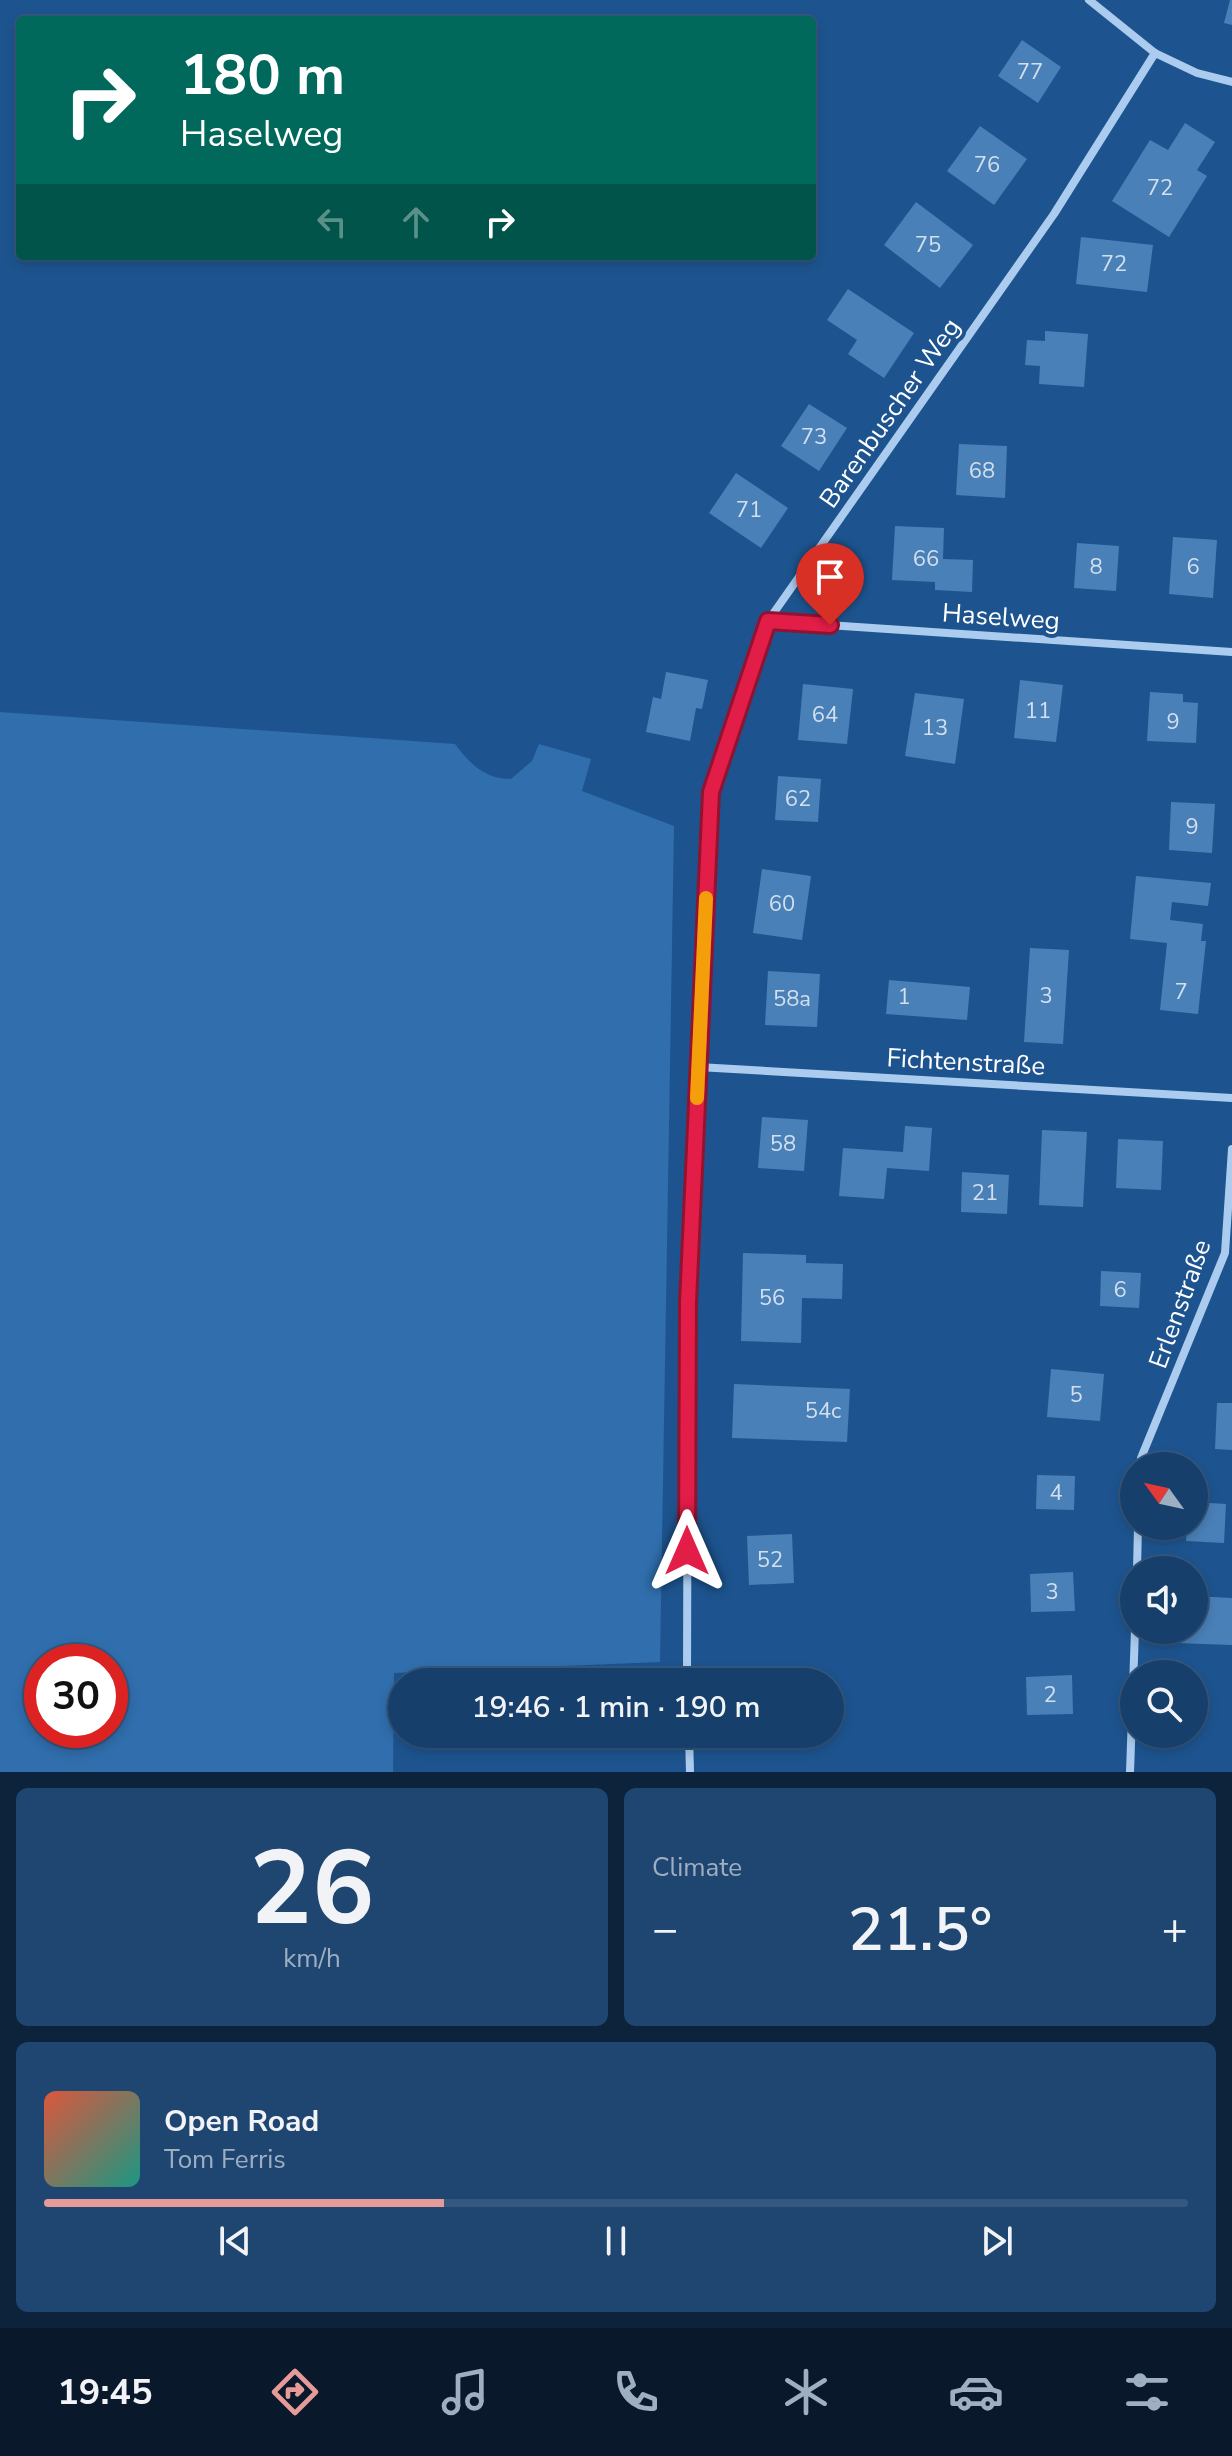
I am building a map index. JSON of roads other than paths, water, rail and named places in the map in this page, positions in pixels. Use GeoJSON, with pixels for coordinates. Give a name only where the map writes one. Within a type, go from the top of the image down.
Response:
{"type":"FeatureCollection","features":[{"type":"Feature","properties":{"kind":"street"},"geometry":{"type":"LineString","coordinates":[[1089,0],[1155,53],[1197,73],[1232,82]]}},
{"type":"Feature","properties":{"kind":"street","name":"Barenbuscher Weg"},"geometry":{"type":"LineString","coordinates":[[687,1668],[688,1303],[711,792],[768,621],[1054,214],[1155,53]]}},
{"type":"Feature","properties":{"kind":"street","name":"Haselweg"},"geometry":{"type":"LineString","coordinates":[[768,621],[1232,652]]}},
{"type":"Feature","properties":{"kind":"street","name":"Fichtenstraße"},"geometry":{"type":"LineString","coordinates":[[698,1067],[1232,1098]]}},
{"type":"Feature","properties":{"kind":"street","name":"Erlenstraße"},"geometry":{"type":"LineString","coordinates":[[1143,1452],[1225,1253],[1232,1149]]}},
{"type":"Feature","properties":{"kind":"street"},"geometry":{"type":"LineString","coordinates":[[1130,1772],[1135,1644]]}},
{"type":"Feature","properties":{"kind":"street"},"geometry":{"type":"LineString","coordinates":[[689,1748],[690,1772]]}}]}
